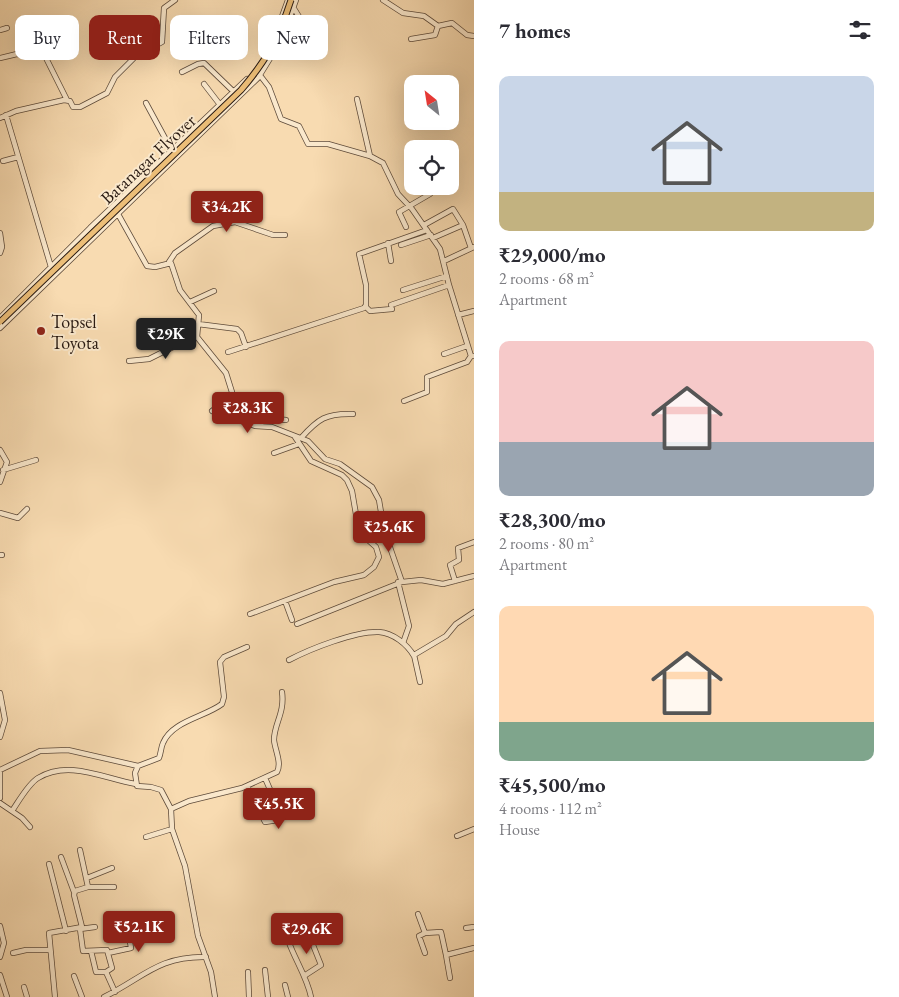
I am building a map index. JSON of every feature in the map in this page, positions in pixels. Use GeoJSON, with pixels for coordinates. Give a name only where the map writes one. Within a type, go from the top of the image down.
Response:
{"type":"FeatureCollection","features":[{"type":"Feature","properties":{"kind":"main road","name":"Batanagar Flyover"},"geometry":{"type":"LineString","coordinates":[[0,322],[241,90],[271,51],[290,0]]}},
{"type":"Feature","properties":{"kind":"street"},"geometry":{"type":"LineString","coordinates":[[0,318],[221,106],[255,69],[271,43],[290,0]]}},
{"type":"Feature","properties":{"kind":"street"},"geometry":{"type":"LineString","coordinates":[[0,328],[260,75],[282,39],[296,0]]}},
{"type":"Feature","properties":{"kind":"street"},"geometry":{"type":"LineString","coordinates":[[383,0],[403,13],[424,16],[438,26],[455,23],[467,34],[474,36]]}},
{"type":"Feature","properties":{"kind":"street"},"geometry":{"type":"LineString","coordinates":[[47,60],[67,100],[76,107],[103,96],[115,77],[135,57],[162,42],[164,8],[171,1]]}},
{"type":"Feature","properties":{"kind":"street"},"geometry":{"type":"LineString","coordinates":[[293,7],[298,15]]}},
{"type":"Feature","properties":{"kind":"street"},"geometry":{"type":"LineString","coordinates":[[411,39],[435,35],[438,26]]}},
{"type":"Feature","properties":{"kind":"street"},"geometry":{"type":"LineString","coordinates":[[0,30],[7,28]]}},
{"type":"Feature","properties":{"kind":"street"},"geometry":{"type":"LineString","coordinates":[[0,58],[15,54]]}},
{"type":"Feature","properties":{"kind":"street"},"geometry":{"type":"LineString","coordinates":[[182,72],[204,63],[234,92]]}},
{"type":"Feature","properties":{"kind":"street"},"geometry":{"type":"LineString","coordinates":[[255,69],[269,87],[281,120],[299,126],[308,144],[328,144],[370,156],[383,163],[394,188],[432,236],[444,261],[448,285],[467,346],[473,356],[467,362],[427,377],[427,392],[404,401]]}},
{"type":"Feature","properties":{"kind":"street"},"geometry":{"type":"LineString","coordinates":[[204,84],[221,106]]}},
{"type":"Feature","properties":{"kind":"street"},"geometry":{"type":"LineString","coordinates":[[356,99],[370,156]]}},
{"type":"Feature","properties":{"kind":"street"},"geometry":{"type":"LineString","coordinates":[[0,118],[67,100]]}},
{"type":"Feature","properties":{"kind":"street"},"geometry":{"type":"LineString","coordinates":[[146,103],[172,152]]}},
{"type":"Feature","properties":{"kind":"street"},"geometry":{"type":"LineString","coordinates":[[6,115],[51,268]]}},
{"type":"Feature","properties":{"kind":"street"},"geometry":{"type":"LineString","coordinates":[[3,161],[18,157]]}},
{"type":"Feature","properties":{"kind":"street"},"geometry":{"type":"LineString","coordinates":[[406,227],[399,212],[428,195]]}},
{"type":"Feature","properties":{"kind":"street"},"geometry":{"type":"LineString","coordinates":[[424,225],[453,209],[463,225],[472,248],[444,261]]}},
{"type":"Feature","properties":{"kind":"street"},"geometry":{"type":"LineString","coordinates":[[118,214],[147,266],[154,267],[169,262],[175,253],[214,226],[235,222],[273,236],[285,235]]}},
{"type":"Feature","properties":{"kind":"street"},"geometry":{"type":"LineString","coordinates":[[401,245],[463,225]]}},
{"type":"Feature","properties":{"kind":"street"},"geometry":{"type":"LineString","coordinates":[[427,230],[364,251],[358,255],[366,285],[366,307],[370,312],[391,307],[448,285]]}},
{"type":"Feature","properties":{"kind":"street"},"geometry":{"type":"LineString","coordinates":[[0,233],[2,247],[0,253]]}},
{"type":"Feature","properties":{"kind":"street"},"geometry":{"type":"LineString","coordinates":[[388,243],[391,260]]}},
{"type":"Feature","properties":{"kind":"street"},"geometry":{"type":"LineString","coordinates":[[169,262],[172,265],[174,278],[180,290],[197,311],[197,335],[200,343],[226,373],[241,421],[257,426],[272,427],[301,438],[315,447],[325,459],[340,464],[372,487],[379,500],[384,530],[400,581],[409,626],[403,643]]}},
{"type":"Feature","properties":{"kind":"street"},"geometry":{"type":"LineString","coordinates":[[403,290],[447,276]]}},
{"type":"Feature","properties":{"kind":"street"},"geometry":{"type":"LineString","coordinates":[[190,302],[214,292]]}},
{"type":"Feature","properties":{"kind":"street"},"geometry":{"type":"LineString","coordinates":[[228,352],[366,307]]}},
{"type":"Feature","properties":{"kind":"street"},"geometry":{"type":"LineString","coordinates":[[458,315],[474,311]]}},
{"type":"Feature","properties":{"kind":"street"},"geometry":{"type":"LineString","coordinates":[[198,324],[237,329],[241,333],[246,347]]}},
{"type":"Feature","properties":{"kind":"street"},"geometry":{"type":"LineString","coordinates":[[129,361],[148,359],[197,335]]}},
{"type":"Feature","properties":{"kind":"street"},"geometry":{"type":"LineString","coordinates":[[444,354],[467,346]]}},
{"type":"Feature","properties":{"kind":"street"},"geometry":{"type":"LineString","coordinates":[[212,411],[233,395]]}},
{"type":"Feature","properties":{"kind":"street"},"geometry":{"type":"LineString","coordinates":[[301,438],[323,418],[334,414],[353,414]]}},
{"type":"Feature","properties":{"kind":"street"},"geometry":{"type":"LineString","coordinates":[[257,426],[268,418],[286,420]]}},
{"type":"Feature","properties":{"kind":"street"},"geometry":{"type":"LineString","coordinates":[[250,614],[334,582],[364,575],[374,567],[379,557],[376,547],[359,532],[348,482],[342,475],[311,461],[295,436]]}},
{"type":"Feature","properties":{"kind":"street"},"geometry":{"type":"LineString","coordinates":[[274,453],[299,444]]}},
{"type":"Feature","properties":{"kind":"street"},"geometry":{"type":"LineString","coordinates":[[0,450],[6,460],[0,482]]}},
{"type":"Feature","properties":{"kind":"street"},"geometry":{"type":"LineString","coordinates":[[3,470],[36,460]]}},
{"type":"Feature","properties":{"kind":"street"},"geometry":{"type":"LineString","coordinates":[[0,513],[18,518],[27,509]]}},
{"type":"Feature","properties":{"kind":"street"},"geometry":{"type":"LineString","coordinates":[[455,581],[450,564],[459,560],[458,548],[474,542]]}},
{"type":"Feature","properties":{"kind":"street"},"geometry":{"type":"LineString","coordinates":[[297,624],[400,581],[421,580],[443,584],[474,576]]}},
{"type":"Feature","properties":{"kind":"street"},"geometry":{"type":"LineString","coordinates":[[284,601],[292,620]]}},
{"type":"Feature","properties":{"kind":"street"},"geometry":{"type":"LineString","coordinates":[[414,656],[446,636],[456,624],[474,612]]}},
{"type":"Feature","properties":{"kind":"street"},"geometry":{"type":"LineString","coordinates":[[289,660],[323,645],[370,633],[383,633],[403,643],[414,656],[420,682]]}},
{"type":"Feature","properties":{"kind":"street"},"geometry":{"type":"LineString","coordinates":[[0,798],[0,770],[40,751],[59,750],[98,755],[138,766],[159,758],[164,740],[178,727],[222,704],[224,697],[220,662],[224,657],[247,647]]}},
{"type":"Feature","properties":{"kind":"street"},"geometry":{"type":"LineString","coordinates":[[171,809],[189,801],[247,786],[265,778],[279,768],[274,740],[282,713],[282,692]]}},
{"type":"Feature","properties":{"kind":"street"},"geometry":{"type":"LineString","coordinates":[[0,693],[5,720],[0,737]]}},
{"type":"Feature","properties":{"kind":"street"},"geometry":{"type":"LineString","coordinates":[[136,784],[134,773],[138,766]]}},
{"type":"Feature","properties":{"kind":"street"},"geometry":{"type":"LineString","coordinates":[[12,811],[37,778],[57,772],[96,773],[136,784],[137,786],[161,790],[171,809],[172,828],[185,866],[198,936],[206,957],[215,997]]}},
{"type":"Feature","properties":{"kind":"street"},"geometry":{"type":"LineString","coordinates":[[247,786],[266,822],[278,820],[282,817],[265,778]]}},
{"type":"Feature","properties":{"kind":"street"},"geometry":{"type":"LineString","coordinates":[[0,803],[22,818],[30,827]]}},
{"type":"Feature","properties":{"kind":"street"},"geometry":{"type":"LineString","coordinates":[[146,837],[172,828]]}},
{"type":"Feature","properties":{"kind":"street"},"geometry":{"type":"LineString","coordinates":[[457,836],[474,829]]}},
{"type":"Feature","properties":{"kind":"street"},"geometry":{"type":"LineString","coordinates":[[80,850],[88,887]]}},
{"type":"Feature","properties":{"kind":"street"},"geometry":{"type":"LineString","coordinates":[[61,857],[74,892],[82,924],[80,929],[83,951],[106,950],[112,968],[106,972],[97,973],[91,952]]}},
{"type":"Feature","properties":{"kind":"street"},"geometry":{"type":"LineString","coordinates":[[49,864],[66,931]]}},
{"type":"Feature","properties":{"kind":"street"},"geometry":{"type":"LineString","coordinates":[[87,878],[112,868]]}},
{"type":"Feature","properties":{"kind":"street"},"geometry":{"type":"LineString","coordinates":[[74,892],[88,887],[114,887]]}},
{"type":"Feature","properties":{"kind":"street"},"geometry":{"type":"LineString","coordinates":[[418,914],[425,933]]}},
{"type":"Feature","properties":{"kind":"street"},"geometry":{"type":"LineString","coordinates":[[108,953],[131,948],[127,923]]}},
{"type":"Feature","properties":{"kind":"street"},"geometry":{"type":"LineString","coordinates":[[0,926],[4,943],[0,957]]}},
{"type":"Feature","properties":{"kind":"street"},"geometry":{"type":"LineString","coordinates":[[55,997],[49,933],[95,927]]}},
{"type":"Feature","properties":{"kind":"street"},"geometry":{"type":"LineString","coordinates":[[466,928],[474,927]]}},
{"type":"Feature","properties":{"kind":"street"},"geometry":{"type":"LineString","coordinates":[[304,976],[322,965],[307,930],[288,939],[298,967],[304,976],[307,980],[311,997]]}},
{"type":"Feature","properties":{"kind":"street"},"geometry":{"type":"LineString","coordinates":[[425,953],[418,936],[425,933],[441,932],[450,978]]}},
{"type":"Feature","properties":{"kind":"street"},"geometry":{"type":"LineString","coordinates":[[446,954],[474,948]]}},
{"type":"Feature","properties":{"kind":"street"},"geometry":{"type":"LineString","coordinates":[[14,953],[26,950],[50,950]]}},
{"type":"Feature","properties":{"kind":"street"},"geometry":{"type":"LineString","coordinates":[[104,997],[151,968],[171,960],[206,957]]}},
{"type":"Feature","properties":{"kind":"street"},"geometry":{"type":"LineString","coordinates":[[265,970],[268,997]]}},
{"type":"Feature","properties":{"kind":"street"},"geometry":{"type":"LineString","coordinates":[[106,972],[114,992]]}},
{"type":"Feature","properties":{"kind":"street"},"geometry":{"type":"LineString","coordinates":[[248,972],[249,997]]}},
{"type":"Feature","properties":{"kind":"street"},"geometry":{"type":"LineString","coordinates":[[0,975],[7,997]]}},
{"type":"Feature","properties":{"kind":"street"},"geometry":{"type":"LineString","coordinates":[[74,976],[82,997]]}},
{"type":"Feature","properties":{"kind":"street"},"geometry":{"type":"LineString","coordinates":[[285,985],[288,997]]}},
{"type":"Feature","properties":{"kind":"street"},"geometry":{"type":"LineString","coordinates":[[24,987],[27,997]]}},
{"type":"Feature","properties":{"kind":"place","name":"Topsel Toyota"},"geometry":{"type":"Point","coordinates":[41,331]}}]}
